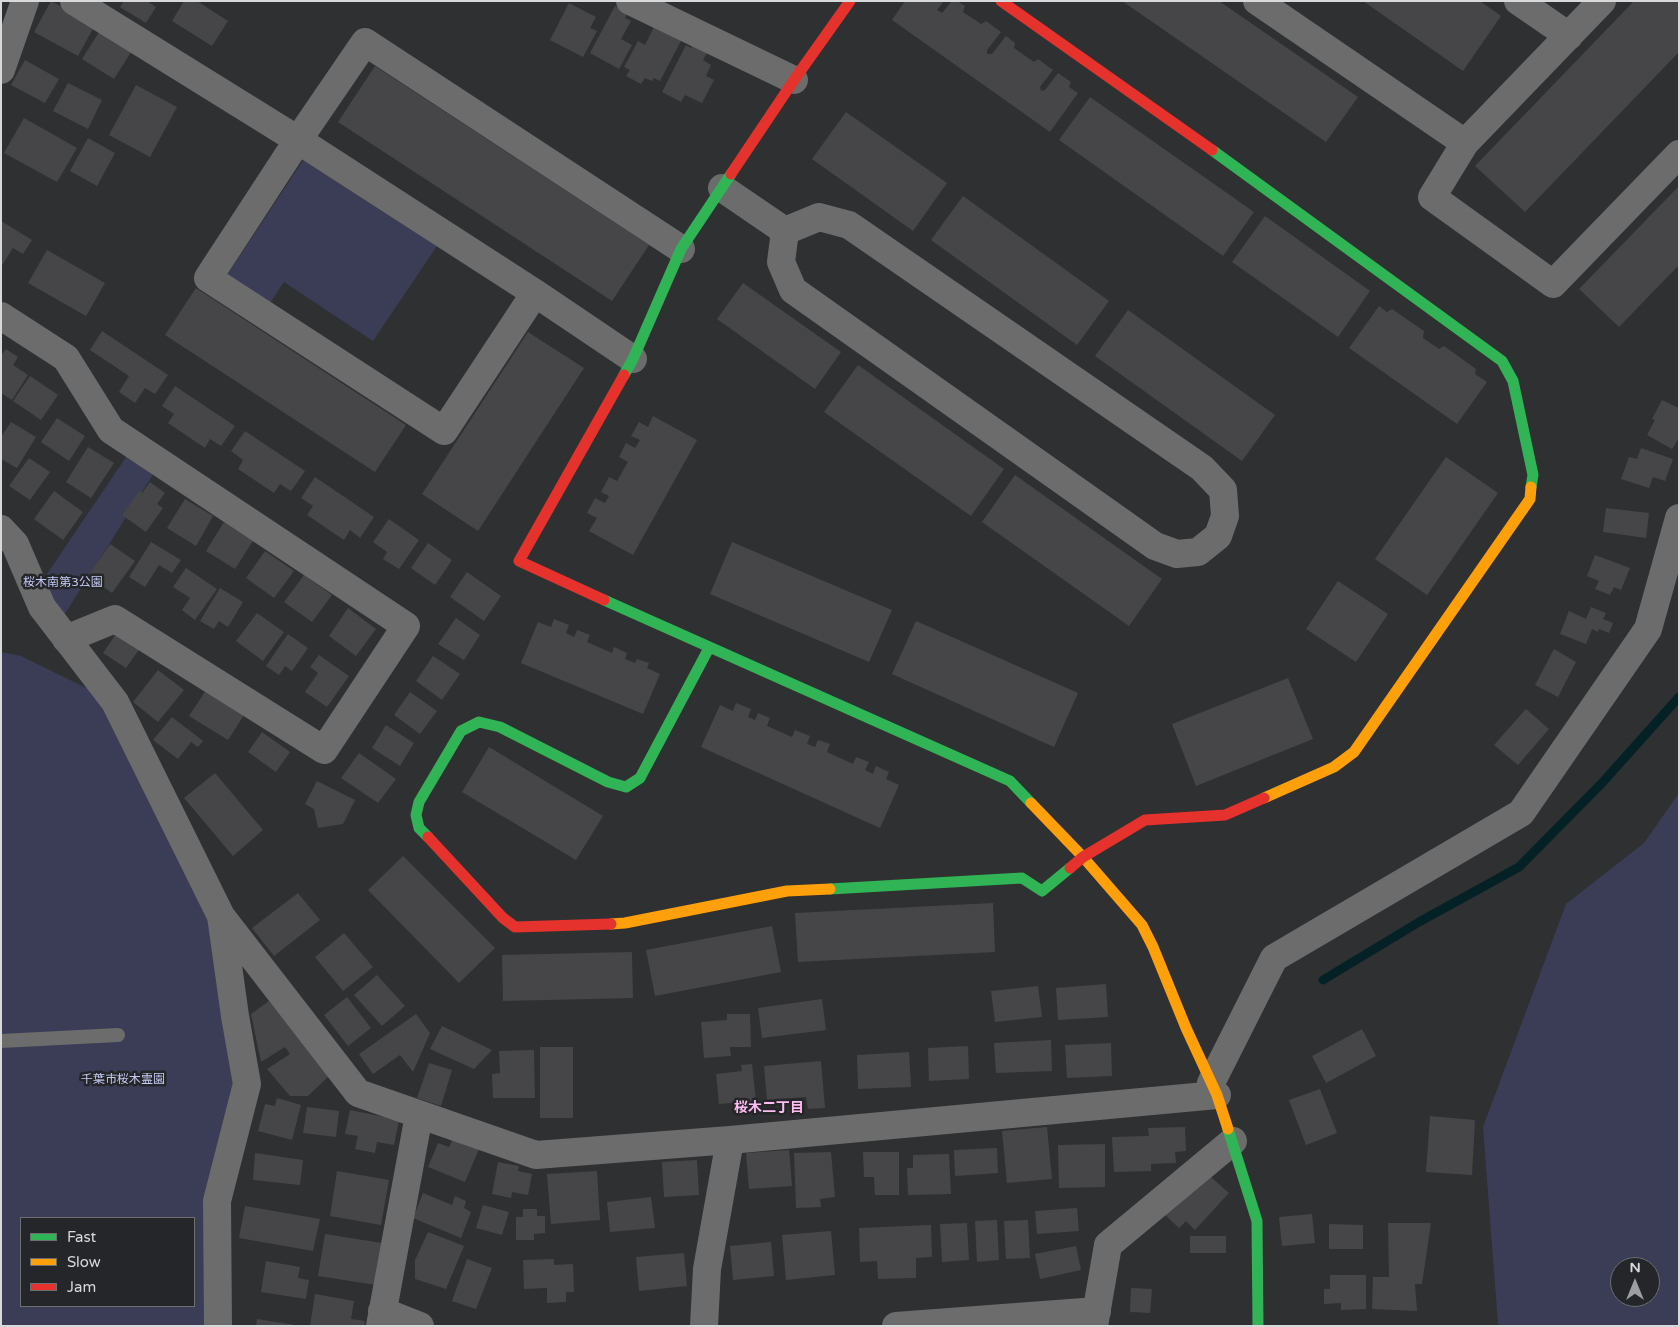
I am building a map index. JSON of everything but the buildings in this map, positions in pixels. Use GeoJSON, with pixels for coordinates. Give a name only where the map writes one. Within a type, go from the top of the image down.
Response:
{"type":"FeatureCollection","features":[{"type":"Feature","properties":{"kind":"street"},"geometry":{"type":"LineString","coordinates":[[1,70],[26,1]]}},
{"type":"Feature","properties":{"kind":"street"},"geometry":{"type":"LineString","coordinates":[[630,1],[794,80]]}},
{"type":"Feature","properties":{"kind":"street"},"geometry":{"type":"LineString","coordinates":[[850,1],[794,80],[681,249],[633,359],[518,561],[1010,781],[1083,857],[1142,924],[1214,1089],[1233,1141],[1257,1221],[1258,1326]]}},
{"type":"Feature","properties":{"kind":"street"},"geometry":{"type":"LineString","coordinates":[[709,648],[640,778],[626,787],[608,782],[500,727],[479,722],[461,731],[419,802],[416,815],[419,828],[503,918],[515,926],[625,923],[787,891],[1022,878],[1042,891],[1083,857],[1146,820],[1225,815],[1334,767],[1354,752],[1530,498],[1533,475],[1513,381],[1502,361],[1201,142],[1001,1]]}},
{"type":"Feature","properties":{"kind":"street"},"geometry":{"type":"LineString","coordinates":[[1257,1],[1465,143]]}},
{"type":"Feature","properties":{"kind":"street"},"geometry":{"type":"LineString","coordinates":[[1518,1],[1569,36]]}},
{"type":"Feature","properties":{"kind":"street"},"geometry":{"type":"LineString","coordinates":[[1602,1],[1465,143],[1432,197],[1553,284],[1679,154]]}},
{"type":"Feature","properties":{"kind":"street"},"geometry":{"type":"LineString","coordinates":[[87,5],[535,293],[633,359]]}},
{"type":"Feature","properties":{"kind":"street"},"geometry":{"type":"LineString","coordinates":[[535,293],[444,431],[208,278],[298,140],[365,42],[681,249]]}},
{"type":"Feature","properties":{"kind":"street"},"geometry":{"type":"LineString","coordinates":[[722,188],[785,231]]}},
{"type":"Feature","properties":{"kind":"street"},"geometry":{"type":"LineString","coordinates":[[819,217],[849,224],[1202,468],[1223,490],[1225,516],[1218,536],[1198,552],[1177,554],[1155,546],[793,290],[781,262],[785,231],[819,217]]}},
{"type":"Feature","properties":{"kind":"street"},"geometry":{"type":"LineString","coordinates":[[1,316],[66,358],[111,430],[406,626],[324,750],[115,619],[66,639]]}},
{"type":"Feature","properties":{"kind":"street"},"geometry":{"type":"LineString","coordinates":[[1648,629],[1679,518]]}},
{"type":"Feature","properties":{"kind":"street"},"geometry":{"type":"LineString","coordinates":[[1,529],[15,544],[42,607],[115,702],[221,916],[358,1093],[536,1156],[730,1140],[1214,1089]]}},
{"type":"Feature","properties":{"kind":"street"},"geometry":{"type":"LineString","coordinates":[[1214,1089],[1274,958],[1520,813],[1648,629],[1679,588]]}},
{"type":"Feature","properties":{"kind":"street"},"geometry":{"type":"LineString","coordinates":[[218,1326],[218,1201],[247,1084],[221,916]]}},
{"type":"Feature","properties":{"kind":"street"},"geometry":{"type":"LineString","coordinates":[[419,1115],[381,1319],[420,1326]]}},
{"type":"Feature","properties":{"kind":"street"},"geometry":{"type":"LineString","coordinates":[[704,1326],[708,1269],[730,1140]]}},
{"type":"Feature","properties":{"kind":"street"},"geometry":{"type":"LineString","coordinates":[[896,1326],[1096,1318],[1108,1245],[1233,1141]]}},
{"type":"Feature","properties":{"kind":"lane"},"geometry":{"type":"LineString","coordinates":[[1,1041],[118,1035]]}},
{"type":"Feature","properties":{"kind":"green space"},"geometry":{"type":"Polygon","coordinates":[[[304,159],[437,246],[373,341],[284,282],[270,303],[227,275],[304,159]]]}},
{"type":"Feature","properties":{"kind":"green space","name":"桜木南第3公園"},"geometry":{"type":"Polygon","coordinates":[[[126,457],[154,473],[61,620],[41,583],[126,457]]]}},
{"type":"Feature","properties":{"kind":"green space","name":"千葉市桜木霊園"},"geometry":{"type":"Polygon","coordinates":[[[1,652],[21,656],[115,702],[221,916],[247,1084],[217,1201],[218,1326],[1,1326],[1,652]]]}},
{"type":"Feature","properties":{"kind":"green space"},"geometry":{"type":"Polygon","coordinates":[[[1679,793],[1679,1326],[1505,1326],[1498,1324],[1483,1127],[1566,904],[1644,843],[1679,793]]]}},
{"type":"Feature","properties":{"kind":"waterway"},"geometry":{"type":"LineString","coordinates":[[1323,980],[1419,922],[1519,867],[1602,783],[1679,697]]}},
{"type":"Feature","properties":{"kind":"traffic: fast"},"geometry":{"type":"LineString","coordinates":[[1212,150],[1502,361],[1513,381],[1533,475],[1531,487]]}},
{"type":"Feature","properties":{"kind":"traffic: fast"},"geometry":{"type":"LineString","coordinates":[[624,375],[633,359],[681,249],[731,174]]}},
{"type":"Feature","properties":{"kind":"traffic: fast"},"geometry":{"type":"LineString","coordinates":[[604,600],[1010,781],[1031,803]]}},
{"type":"Feature","properties":{"kind":"traffic: fast"},"geometry":{"type":"LineString","coordinates":[[428,837],[419,828],[416,815],[419,802],[461,731],[479,722],[500,727],[608,782],[626,787],[640,778],[709,648]]}},
{"type":"Feature","properties":{"kind":"traffic: fast"},"geometry":{"type":"LineString","coordinates":[[830,889],[1022,878],[1042,891],[1070,868]]}},
{"type":"Feature","properties":{"kind":"traffic: fast"},"geometry":{"type":"LineString","coordinates":[[1228,1129],[1257,1221],[1258,1326]]}},
{"type":"Feature","properties":{"kind":"traffic: slow"},"geometry":{"type":"LineString","coordinates":[[1264,798],[1334,767],[1354,752],[1530,499],[1531,487]]}},
{"type":"Feature","properties":{"kind":"traffic: slow"},"geometry":{"type":"LineString","coordinates":[[1031,803],[1083,857],[1142,925],[1217,1095],[1228,1129]]}},
{"type":"Feature","properties":{"kind":"traffic: slow"},"geometry":{"type":"LineString","coordinates":[[611,924],[625,923],[787,891],[830,889]]}},
{"type":"Feature","properties":{"kind":"traffic: jam"},"geometry":{"type":"LineString","coordinates":[[731,174],[850,1]]}},
{"type":"Feature","properties":{"kind":"traffic: jam"},"geometry":{"type":"LineString","coordinates":[[1001,1],[1212,150]]}},
{"type":"Feature","properties":{"kind":"traffic: jam"},"geometry":{"type":"LineString","coordinates":[[604,600],[519,561],[624,375]]}},
{"type":"Feature","properties":{"kind":"traffic: jam"},"geometry":{"type":"LineString","coordinates":[[1070,868],[1083,857],[1145,820],[1225,815],[1264,798]]}},
{"type":"Feature","properties":{"kind":"traffic: jam"},"geometry":{"type":"LineString","coordinates":[[428,837],[503,918],[515,927],[611,924]]}},
{"type":"Feature","properties":{"kind":"district","name":"桜木二丁目"},"geometry":{"type":"Point","coordinates":[769,1108]}}]}
